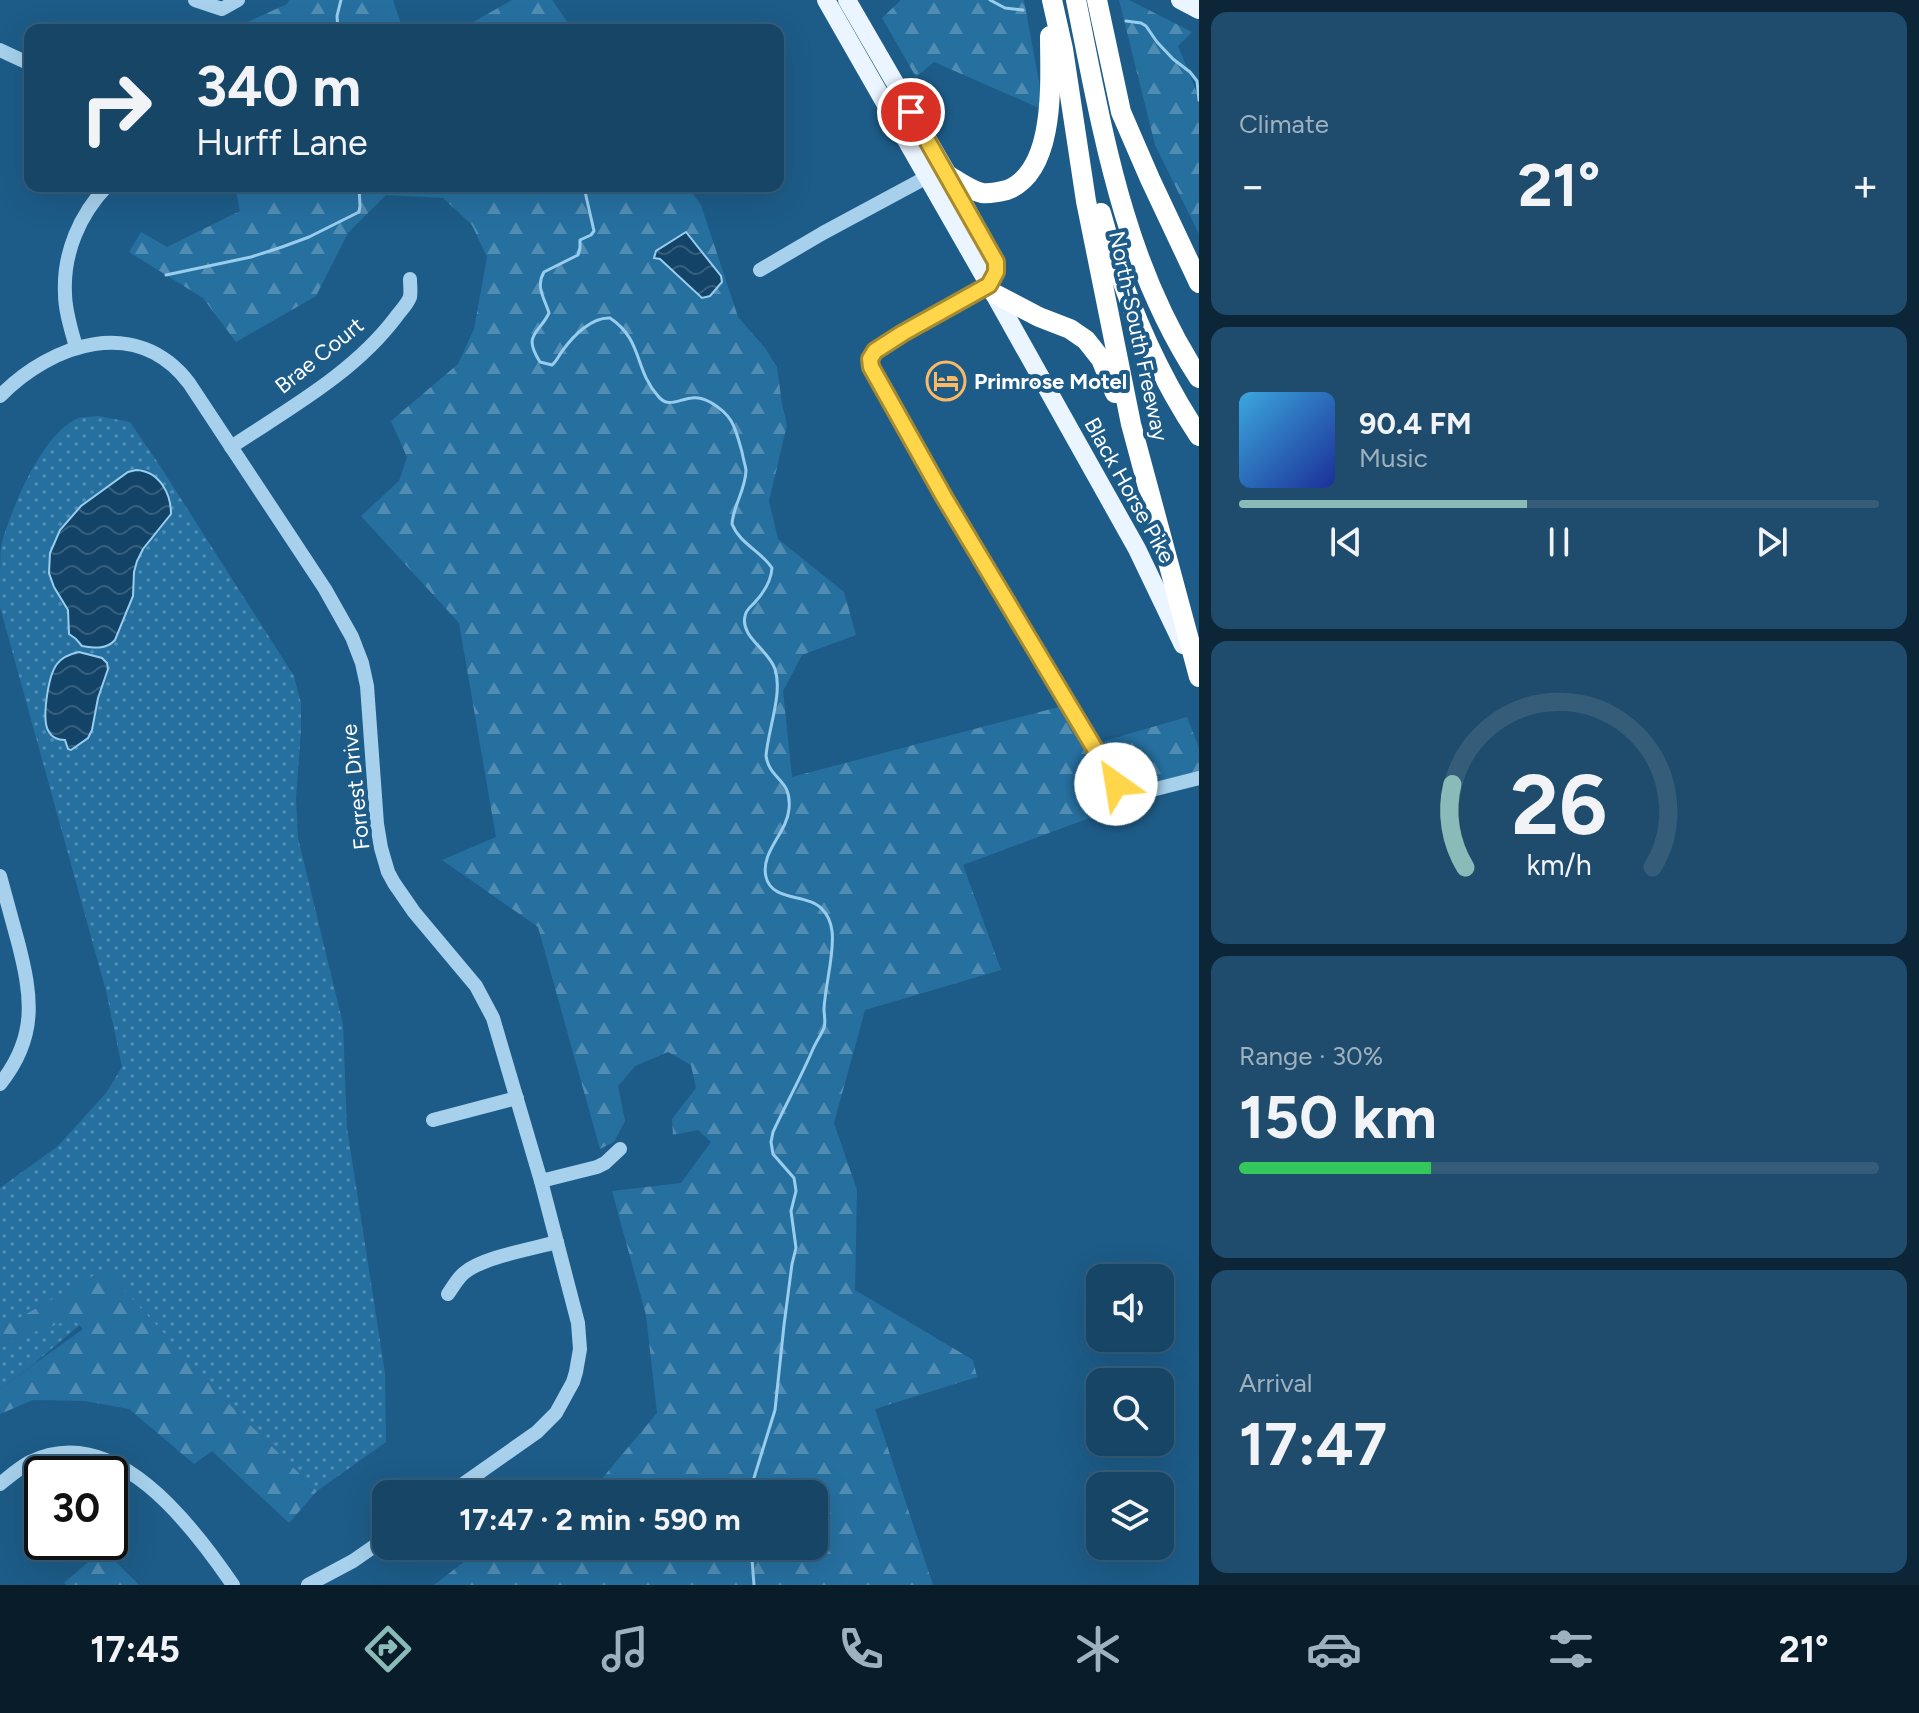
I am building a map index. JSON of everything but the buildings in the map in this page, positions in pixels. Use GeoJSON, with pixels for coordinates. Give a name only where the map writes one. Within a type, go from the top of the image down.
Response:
{"type":"FeatureCollection","features":[{"type":"Feature","properties":{"kind":"highway","name":"North-South Freeway"},"geometry":{"type":"LineString","coordinates":[[1050,0],[1063,49],[1086,201],[1131,424],[1199,678]]}},
{"type":"Feature","properties":{"kind":"highway"},"geometry":{"type":"LineString","coordinates":[[949,176],[971,189],[994,193],[1015,186],[1037,160],[1048,115],[1050,0]]}},
{"type":"Feature","properties":{"kind":"highway"},"geometry":{"type":"LineString","coordinates":[[1076,0],[1122,209],[1135,250],[1165,321],[1199,378]]}},
{"type":"Feature","properties":{"kind":"highway"},"geometry":{"type":"LineString","coordinates":[[1097,0],[1121,112],[1199,283]]}},
{"type":"Feature","properties":{"kind":"highway"},"geometry":{"type":"LineString","coordinates":[[1063,49],[1098,205],[1119,273],[1162,371],[1199,436]]}},
{"type":"Feature","properties":{"kind":"highway"},"geometry":{"type":"LineString","coordinates":[[1157,194],[1199,258]]}},
{"type":"Feature","properties":{"kind":"highway"},"geometry":{"type":"LineString","coordinates":[[992,289],[1086,340],[1106,369],[1147,483]]}},
{"type":"Feature","properties":{"kind":"main road"},"geometry":{"type":"LineString","coordinates":[[1180,0],[1199,10]]}},
{"type":"Feature","properties":{"kind":"main road","name":"Black Horse Pike"},"geometry":{"type":"LineString","coordinates":[[840,5],[914,136],[949,176],[996,262],[992,289]]}},
{"type":"Feature","properties":{"kind":"main road","name":"Black Horse Pike"},"geometry":{"type":"LineString","coordinates":[[914,136],[927,177],[1137,549],[1199,678]]}},
{"type":"Feature","properties":{"kind":"street"},"geometry":{"type":"LineString","coordinates":[[195,0],[222,9],[238,0]]}},
{"type":"Feature","properties":{"kind":"street"},"geometry":{"type":"LineString","coordinates":[[0,50],[24,61]]}},
{"type":"Feature","properties":{"kind":"street"},"geometry":{"type":"LineString","coordinates":[[760,270],[927,177]]}},
{"type":"Feature","properties":{"kind":"street"},"geometry":{"type":"LineString","coordinates":[[76,347],[65,294],[67,262],[77,228],[101,192]]}},
{"type":"Feature","properties":{"kind":"street","name":"Brae Court"},"geometry":{"type":"LineString","coordinates":[[231,447],[323,385],[369,347],[407,303],[411,291],[410,279]]}},
{"type":"Feature","properties":{"kind":"street"},"geometry":{"type":"LineString","coordinates":[[992,289],[903,333],[875,351],[870,359],[871,367],[938,488],[1116,784],[1128,793],[1136,794],[1199,778]]}},
{"type":"Feature","properties":{"kind":"street","name":"Forrest Drive"},"geometry":{"type":"LineString","coordinates":[[0,396],[42,362],[89,344],[115,342],[147,350],[167,360],[189,383],[325,589],[352,637],[367,686],[377,824],[388,872],[407,904],[476,986],[493,1018],[541,1181],[578,1323],[579,1361],[573,1382],[556,1413],[537,1432],[469,1480]]}},
{"type":"Feature","properties":{"kind":"street"},"geometry":{"type":"LineString","coordinates":[[0,876],[26,973],[30,1001],[24,1041],[15,1063],[0,1084]]}},
{"type":"Feature","properties":{"kind":"street"},"geometry":{"type":"LineString","coordinates":[[433,1120],[517,1098]]}},
{"type":"Feature","properties":{"kind":"street"},"geometry":{"type":"LineString","coordinates":[[541,1181],[597,1167],[620,1149]]}},
{"type":"Feature","properties":{"kind":"street"},"geometry":{"type":"LineString","coordinates":[[448,1294],[471,1268],[557,1242]]}},
{"type":"Feature","properties":{"kind":"street"},"geometry":{"type":"LineString","coordinates":[[0,1484],[31,1461],[55,1454],[85,1454],[115,1463],[143,1482],[173,1509],[233,1585]]}},
{"type":"Feature","properties":{"kind":"street"},"geometry":{"type":"LineString","coordinates":[[308,1585],[372,1548]]}},
{"type":"Feature","properties":{"kind":"green space"},"geometry":{"type":"Polygon","coordinates":[[[289,0],[393,0],[401,24],[243,24],[287,4],[289,0]]]}},
{"type":"Feature","properties":{"kind":"green space"},"geometry":{"type":"Polygon","coordinates":[[[512,0],[552,0],[569,24],[470,24],[512,0]]]}},
{"type":"Feature","properties":{"kind":"green space"},"geometry":{"type":"Polygon","coordinates":[[[901,0],[1024,0],[1044,110],[934,62],[916,77],[882,18],[901,0]]]}},
{"type":"Feature","properties":{"kind":"green space"},"geometry":{"type":"Polygon","coordinates":[[[1119,0],[1129,0],[1192,32],[1178,46],[1199,98],[1199,234],[1155,145],[1119,0]]]}},
{"type":"Feature","properties":{"kind":"green space"},"geometry":{"type":"Polygon","coordinates":[[[236,192],[691,192],[701,205],[738,317],[777,367],[787,425],[769,501],[778,539],[844,592],[856,635],[802,655],[783,691],[792,777],[1066,705],[1090,745],[1187,717],[1199,748],[1199,771],[1121,791],[1119,807],[963,865],[1001,970],[865,1010],[834,1123],[857,1190],[855,1290],[973,1360],[977,1377],[875,1409],[933,1585],[434,1585],[466,1560],[828,1560],[828,1480],[601,1480],[657,1413],[646,1315],[612,1191],[681,1183],[711,1142],[698,1130],[673,1135],[672,1119],[696,1088],[691,1065],[668,1052],[635,1066],[618,1086],[625,1121],[614,1142],[600,1149],[538,927],[442,860],[496,837],[459,623],[361,516],[399,481],[407,457],[391,421],[458,364],[474,329],[487,257],[472,225],[443,198],[386,195],[348,233],[316,296],[236,342],[203,298],[129,252],[141,232],[167,247],[240,211],[236,192]]]}},
{"type":"Feature","properties":{"kind":"green space"},"geometry":{"type":"Polygon","coordinates":[[[98,416],[130,422],[294,676],[301,703],[296,798],[298,838],[343,1024],[347,1128],[385,1373],[386,1442],[317,1491],[226,1401],[94,1313],[0,1389],[0,1188],[58,1146],[106,1093],[122,1067],[106,991],[0,607],[1,546],[28,476],[62,429],[77,419],[98,416]]]}},
{"type":"Feature","properties":{"kind":"green space"},"geometry":{"type":"Polygon","coordinates":[[[105,1269],[226,1401],[317,1491],[289,1523],[212,1451],[194,1464],[129,1409],[85,1401],[33,1400],[0,1414],[0,1389],[83,1329],[73,1319],[22,1336],[0,1349],[0,1329],[105,1269]]]}},
{"type":"Feature","properties":{"kind":"green space"},"geometry":{"type":"Polygon","coordinates":[[[90,1560],[114,1560],[139,1585],[66,1585],[64,1583],[90,1560]]]}},
{"type":"Feature","properties":{"kind":"water"},"geometry":{"type":"Polygon","coordinates":[[[686,232],[721,276],[722,282],[710,296],[702,298],[660,259],[654,258],[656,251],[686,232]]]}},
{"type":"Feature","properties":{"kind":"water"},"geometry":{"type":"Polygon","coordinates":[[[136,470],[151,474],[162,484],[169,498],[171,514],[137,561],[133,596],[115,640],[104,647],[82,646],[69,634],[68,610],[49,573],[50,553],[60,530],[81,506],[128,472],[136,470]]]}},
{"type":"Feature","properties":{"kind":"water"},"geometry":{"type":"Polygon","coordinates":[[[79,652],[102,658],[108,669],[92,730],[88,738],[71,750],[65,740],[56,739],[49,732],[46,709],[51,678],[57,664],[66,656],[79,652]]]}},
{"type":"Feature","properties":{"kind":"waterway"},"geometry":{"type":"LineString","coordinates":[[338,24],[341,0]]}},
{"type":"Feature","properties":{"kind":"waterway"},"geometry":{"type":"LineString","coordinates":[[990,0],[1005,8],[1023,10]]}},
{"type":"Feature","properties":{"kind":"waterway"},"geometry":{"type":"LineString","coordinates":[[1126,21],[1146,26],[1173,59],[1190,72],[1197,81],[1199,100]]}},
{"type":"Feature","properties":{"kind":"waterway"},"geometry":{"type":"LineString","coordinates":[[166,275],[251,257],[309,237],[359,212],[359,192]]}},
{"type":"Feature","properties":{"kind":"waterway"},"geometry":{"type":"LineString","coordinates":[[586,192],[594,231],[580,240],[578,255],[544,272],[541,277],[549,313],[534,335],[532,345],[540,362],[552,365],[584,328],[597,320],[610,318],[628,336],[650,386],[662,400],[670,403],[704,399],[724,412],[732,422],[746,470],[732,524],[740,537],[772,568],[765,590],[745,616],[747,630],[775,669],[776,700],[766,756],[789,799],[787,818],[767,859],[766,877],[770,885],[782,894],[816,904],[828,919],[832,931],[824,1028],[773,1132],[771,1142],[773,1154],[794,1178],[796,1191],[791,1211],[796,1248],[775,1410],[753,1480]]}},
{"type":"Feature","properties":{"kind":"waterway"},"geometry":{"type":"LineString","coordinates":[[752,1560],[754,1585]]}},
{"type":"Feature","properties":{"kind":"place","name":"Primrose Motel"},"geometry":{"type":"Point","coordinates":[946,381]}},
{"type":"Feature","properties":{"kind":"route"},"geometry":{"type":"LineString","coordinates":[[911,112],[996,262],[996,272],[989,285],[875,351],[870,359],[871,367],[944,497],[1116,784]]}}]}
